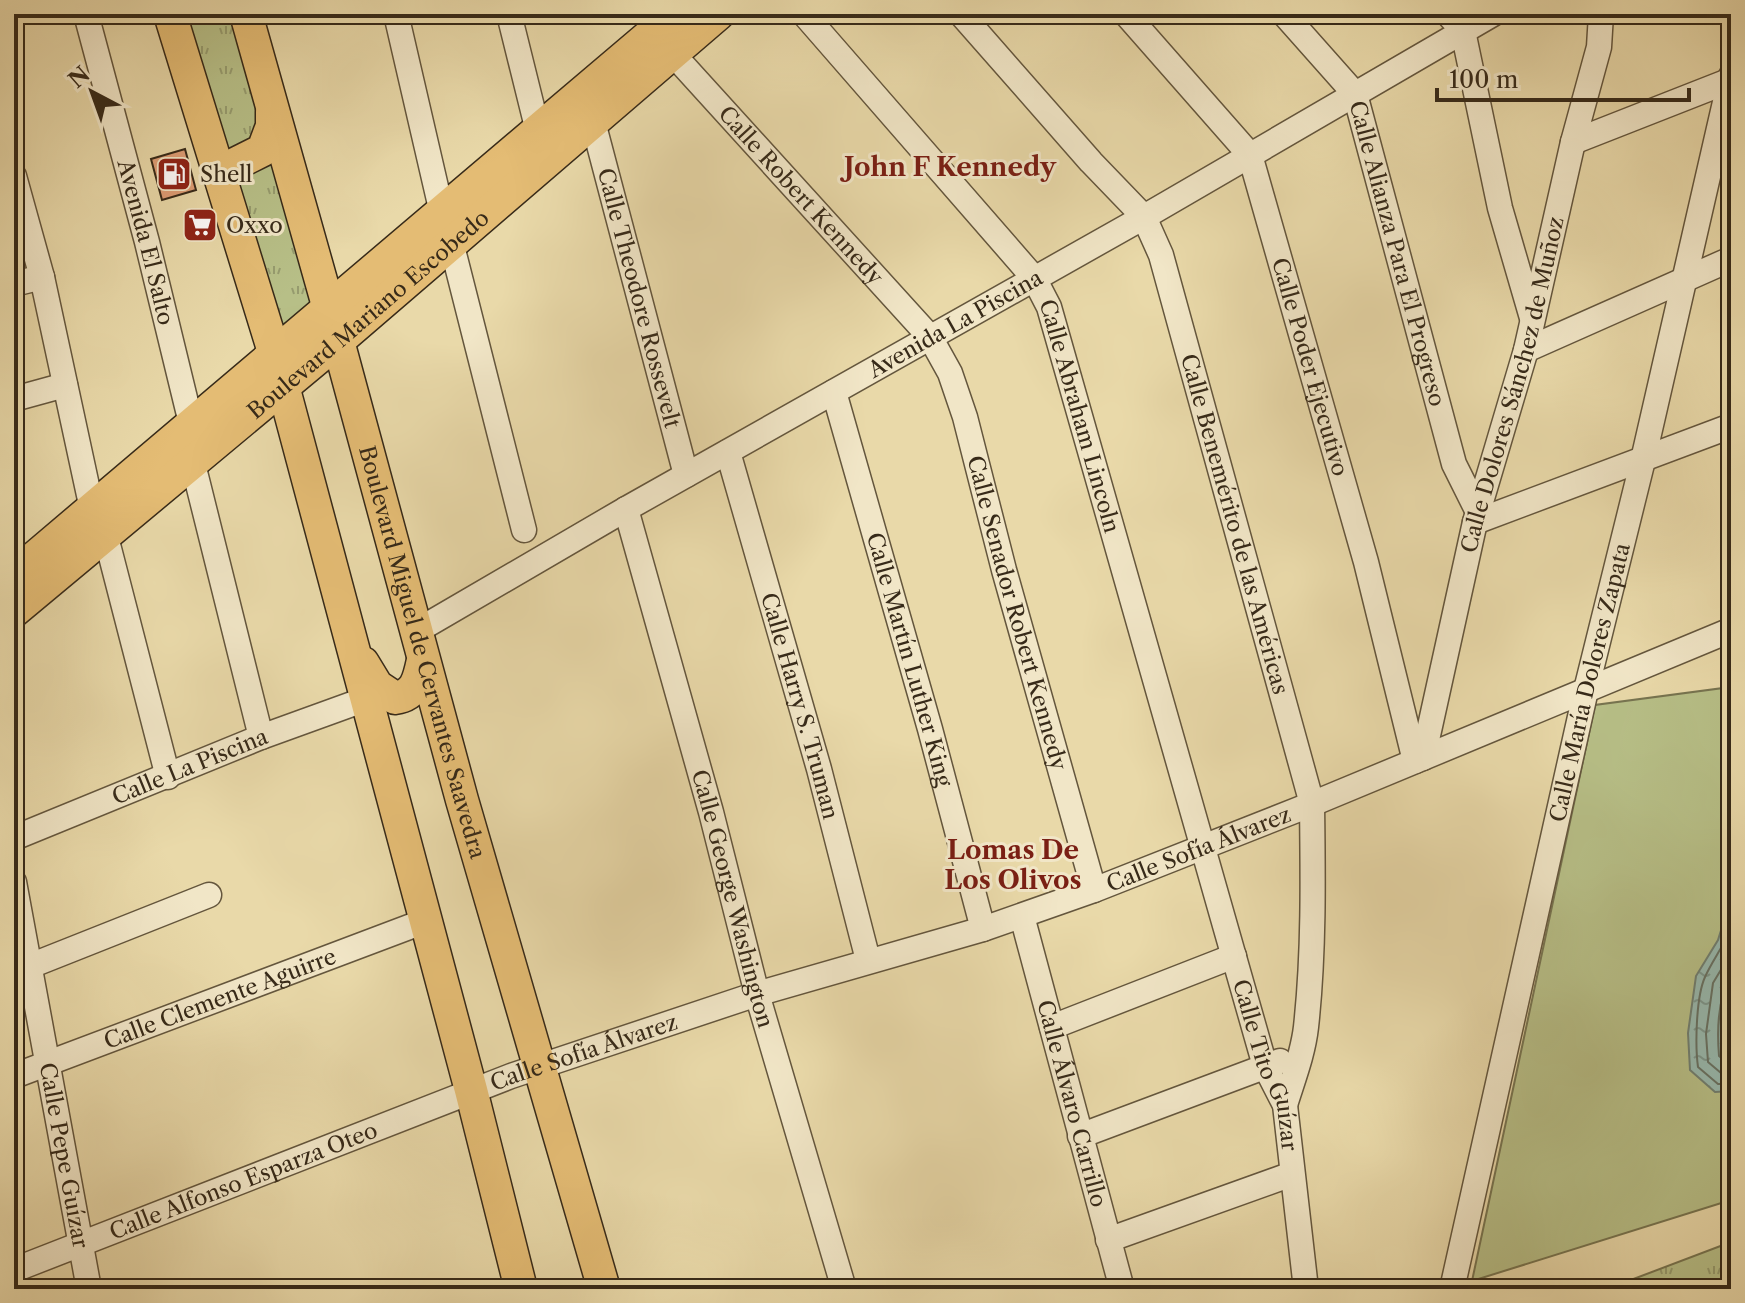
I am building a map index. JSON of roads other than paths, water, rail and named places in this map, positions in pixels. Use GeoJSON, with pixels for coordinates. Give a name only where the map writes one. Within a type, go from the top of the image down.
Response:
{"type":"FeatureCollection","features":[{"type":"Feature","properties":{"kind":"main road"},"geometry":{"type":"LineString","coordinates":[[170,14],[274,352],[521,1289]]}},
{"type":"Feature","properties":{"kind":"main road","name":"Boulevard Miguel de Cervantes Saavedra"},"geometry":{"type":"LineString","coordinates":[[246,14],[338,341],[419,646],[604,1289]]}},
{"type":"Feature","properties":{"kind":"main road","name":"Boulevard Mariano Escobedo"},"geometry":{"type":"LineString","coordinates":[[14,575],[192,460],[338,341],[538,131],[663,27],[718,14]]}},
{"type":"Feature","properties":{"kind":"main road","name":"Boulevard Mariano Escobedo"},"geometry":{"type":"LineString","coordinates":[[14,611],[191,423],[274,352],[329,309],[593,122],[663,27]]}},
{"type":"Feature","properties":{"kind":"main road"},"geometry":{"type":"LineString","coordinates":[[219,172],[263,150],[272,126],[273,105]]}},
{"type":"Feature","properties":{"kind":"main road"},"geometry":{"type":"LineString","coordinates":[[351,643],[377,686],[395,698],[404,697],[419,682],[419,646]]}},
{"type":"Feature","properties":{"kind":"street","name":"Avenida El Salto"},"geometry":{"type":"LineString","coordinates":[[86,14],[191,423]]}},
{"type":"Feature","properties":{"kind":"street"},"geometry":{"type":"LineString","coordinates":[[396,14],[446,227],[524,530]]}},
{"type":"Feature","properties":{"kind":"street"},"geometry":{"type":"LineString","coordinates":[[509,14],[538,131]]}},
{"type":"Feature","properties":{"kind":"street","name":"Calle Abraham Lincoln"},"geometry":{"type":"LineString","coordinates":[[804,14],[1034,278],[1049,307],[1202,847]]}},
{"type":"Feature","properties":{"kind":"street","name":"Calle Benemérito de las Américas"},"geometry":{"type":"LineString","coordinates":[[961,14],[1091,162],[1144,217],[1161,255],[1312,804],[1313,876],[1306,1027],[1301,1056],[1285,1105]]}},
{"type":"Feature","properties":{"kind":"street","name":"Calle Poder Ejecutivo"},"geometry":{"type":"LineString","coordinates":[[1126,14],[1250,155],[1419,760]]}},
{"type":"Feature","properties":{"kind":"street","name":"Calle Alianza Para El Progreso"},"geometry":{"type":"LineString","coordinates":[[1284,14],[1355,94],[1454,464],[1477,517]]}},
{"type":"Feature","properties":{"kind":"street","name":"Avenida La Piscina"},"geometry":{"type":"LineString","coordinates":[[419,646],[626,509],[1144,217],[1355,94],[1456,23],[1493,14]]}},
{"type":"Feature","properties":{"kind":"street","name":"Calle Dolores Sánchez de Muñoz"},"geometry":{"type":"LineString","coordinates":[[1419,760],[1477,517],[1526,350],[1573,142],[1599,47],[1601,14]]}},
{"type":"Feature","properties":{"kind":"street"},"geometry":{"type":"LineString","coordinates":[[1456,23],[1500,208],[1533,320]]}},
{"type":"Feature","properties":{"kind":"street","name":"Calle Robert Kennedy"},"geometry":{"type":"LineString","coordinates":[[663,27],[930,337]]}},
{"type":"Feature","properties":{"kind":"street"},"geometry":{"type":"LineString","coordinates":[[1573,142],[1731,79]]}},
{"type":"Feature","properties":{"kind":"street","name":"Calle María Dolores Zapata"},"geometry":{"type":"LineString","coordinates":[[1452,1289],[1586,690],[1731,79]]}},
{"type":"Feature","properties":{"kind":"street","name":"Calle Theodore Rossevelt"},"geometry":{"type":"LineString","coordinates":[[593,122],[686,475]]}},
{"type":"Feature","properties":{"kind":"street"},"geometry":{"type":"LineString","coordinates":[[14,176],[42,277],[98,521],[168,777]]}},
{"type":"Feature","properties":{"kind":"street"},"geometry":{"type":"LineString","coordinates":[[1526,350],[1731,259]]}},
{"type":"Feature","properties":{"kind":"street"},"geometry":{"type":"LineString","coordinates":[[14,284],[42,277]]}},
{"type":"Feature","properties":{"kind":"street","name":"Calle Senador Robert Kennedy"},"geometry":{"type":"LineString","coordinates":[[930,337],[950,373],[965,417],[1004,570],[1094,890]]}},
{"type":"Feature","properties":{"kind":"street"},"geometry":{"type":"LineString","coordinates":[[14,399],[65,385]]}},
{"type":"Feature","properties":{"kind":"street","name":"Calle Martín Luther King"},"geometry":{"type":"LineString","coordinates":[[834,392],[930,729],[983,929]]}},
{"type":"Feature","properties":{"kind":"street"},"geometry":{"type":"LineString","coordinates":[[1477,517],[1731,426]]}},
{"type":"Feature","properties":{"kind":"street","name":"Calle Harry S. Truman"},"geometry":{"type":"LineString","coordinates":[[728,452],[819,769],[868,960]]}},
{"type":"Feature","properties":{"kind":"street"},"geometry":{"type":"LineString","coordinates":[[192,460],[261,737]]}},
{"type":"Feature","properties":{"kind":"street","name":"Calle George Washington"},"geometry":{"type":"LineString","coordinates":[[626,509],[711,812],[757,994],[844,1289]]}},
{"type":"Feature","properties":{"kind":"street","name":"Calle Sofía Álvarez"},"geometry":{"type":"LineString","coordinates":[[471,1090],[757,994],[983,929],[1094,890],[1312,804],[1731,630]]}},
{"type":"Feature","properties":{"kind":"street","name":"Calle La Piscina"},"geometry":{"type":"LineString","coordinates":[[14,838],[261,737],[366,699]]}},
{"type":"Feature","properties":{"kind":"street","name":"Calle Tito Guízar"},"geometry":{"type":"LineString","coordinates":[[1202,847],[1265,1066],[1285,1105],[1306,1289]]}},
{"type":"Feature","properties":{"kind":"street","name":"Calle Pepe Guízar"},"geometry":{"type":"LineString","coordinates":[[14,882],[89,1289]]}},
{"type":"Feature","properties":{"kind":"street"},"geometry":{"type":"LineString","coordinates":[[30,966],[209,895]]}},
{"type":"Feature","properties":{"kind":"street","name":"Calle Álvaro Carrillo"},"geometry":{"type":"LineString","coordinates":[[1022,916],[1122,1289]]}},
{"type":"Feature","properties":{"kind":"street","name":"Calle Clemente Aguirre"},"geometry":{"type":"LineString","coordinates":[[14,1076],[425,921]]}},
{"type":"Feature","properties":{"kind":"street"},"geometry":{"type":"LineString","coordinates":[[1052,1027],[1234,956]]}},
{"type":"Feature","properties":{"kind":"street"},"geometry":{"type":"LineString","coordinates":[[1080,1136],[1265,1066],[1301,1056]]}},
{"type":"Feature","properties":{"kind":"street","name":"Calle Alfonso Esparza Oteo"},"geometry":{"type":"LineString","coordinates":[[14,1270],[471,1090]]}},
{"type":"Feature","properties":{"kind":"street"},"geometry":{"type":"LineString","coordinates":[[1108,1240],[1292,1174]]}},
{"type":"Feature","properties":{"kind":"water"},"geometry":{"type":"Polygon","coordinates":[[[1731,898],[1731,1091],[1715,1092],[1690,1070],[1688,1033],[1696,976],[1718,940],[1731,898]]]}},
{"type":"Feature","properties":{"kind":"place","name":"Shell"},"geometry":{"type":"Point","coordinates":[174,174]}},
{"type":"Feature","properties":{"kind":"place","name":"Oxxo"},"geometry":{"type":"Point","coordinates":[200,225]}},
{"type":"Feature","properties":{"kind":"district","name":"John F Kennedy"},"geometry":{"type":"Point","coordinates":[950,167]}},
{"type":"Feature","properties":{"kind":"district","name":"Lomas De Los Olivos"},"geometry":{"type":"Point","coordinates":[1013,865]}}]}
